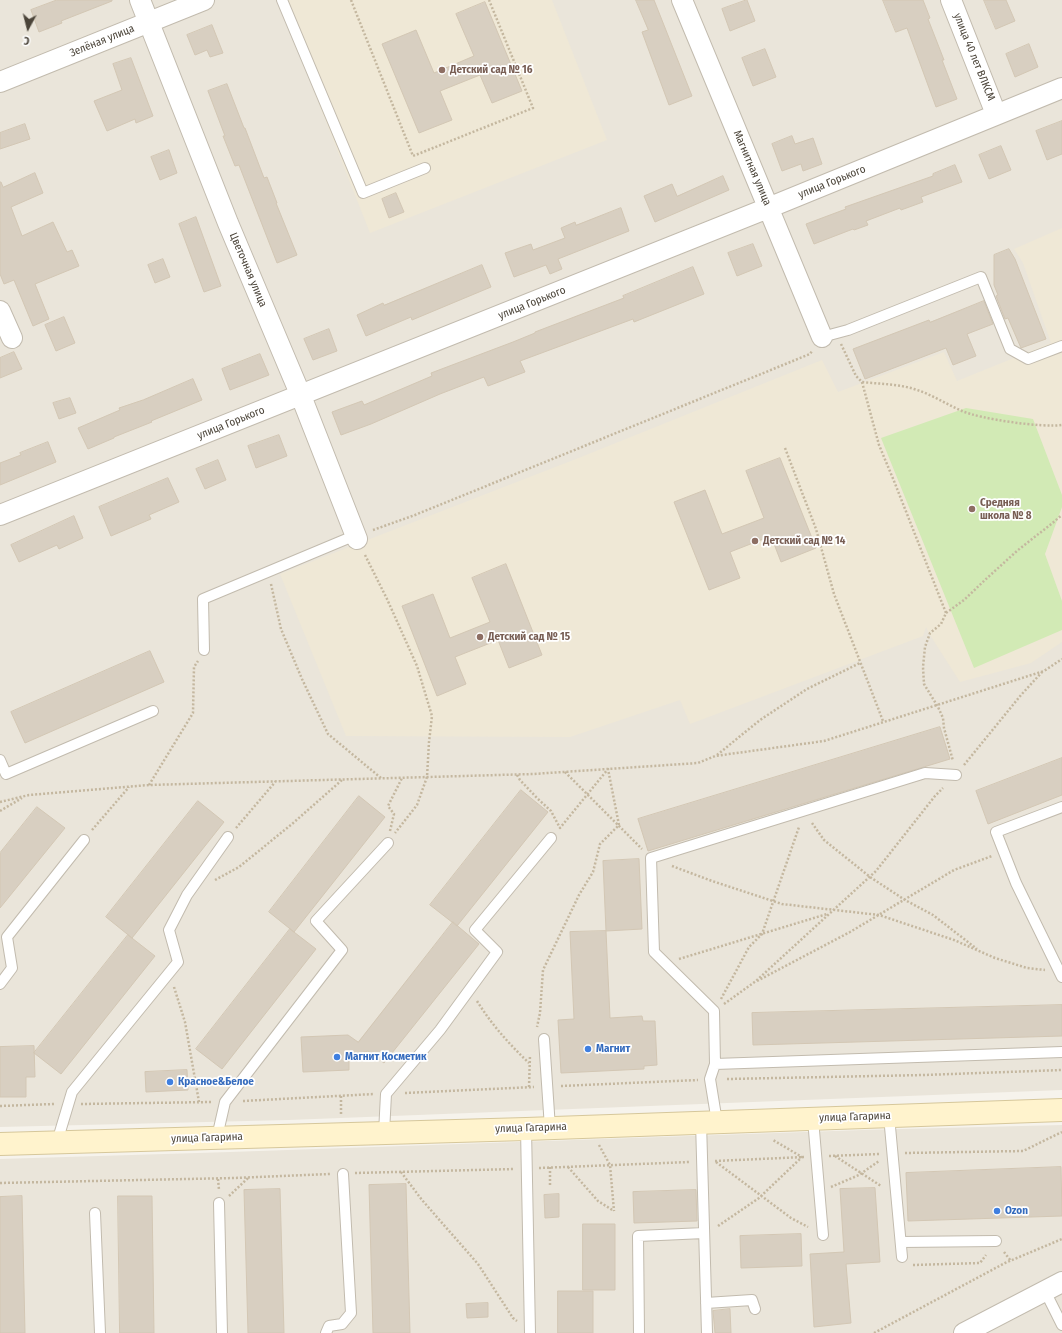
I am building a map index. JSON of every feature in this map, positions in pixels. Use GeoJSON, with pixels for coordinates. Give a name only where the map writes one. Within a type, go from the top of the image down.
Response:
{"type":"FeatureCollection","features":[{"type":"Feature","properties":{"kind":"main road","name":"улица Гагарина"},"geometry":{"type":"LineString","coordinates":[[0,1144],[526,1129],[1062,1110]]}},
{"type":"Feature","properties":{"kind":"street","name":"Цветочная улица"},"geometry":{"type":"LineString","coordinates":[[140,0],[228,223],[301,396],[356,537]]}},
{"type":"Feature","properties":{"kind":"street","name":"Зелёная улица"},"geometry":{"type":"LineString","coordinates":[[0,82],[204,0]]}},
{"type":"Feature","properties":{"kind":"street","name":"Магнитная улица"},"geometry":{"type":"LineString","coordinates":[[682,0],[822,336]]}},
{"type":"Feature","properties":{"kind":"street","name":"улица 40 лет ВЛКСМ"},"geometry":{"type":"LineString","coordinates":[[951,0],[996,114]]}},
{"type":"Feature","properties":{"kind":"street","name":"улица Горького"},"geometry":{"type":"LineString","coordinates":[[0,515],[301,396],[1062,88]]}},
{"type":"Feature","properties":{"kind":"street"},"geometry":{"type":"LineString","coordinates":[[0,311],[12,338]]}},
{"type":"Feature","properties":{"kind":"street"},"geometry":{"type":"LineString","coordinates":[[964,1333],[1054,1286]]}},
{"type":"Feature","properties":{"kind":"lane"},"geometry":{"type":"LineString","coordinates":[[282,0],[363,193],[425,168]]}},
{"type":"Feature","properties":{"kind":"lane"},"geometry":{"type":"LineString","coordinates":[[822,336],[848,330],[981,277],[1010,349],[1028,359],[1062,346]]}},
{"type":"Feature","properties":{"kind":"lane"},"geometry":{"type":"LineString","coordinates":[[204,650],[203,599],[356,537]]}},
{"type":"Feature","properties":{"kind":"lane"},"geometry":{"type":"LineString","coordinates":[[0,760],[6,774],[153,711]]}},
{"type":"Feature","properties":{"kind":"lane"},"geometry":{"type":"LineString","coordinates":[[707,1333],[702,1161],[709,1122],[710,1079],[715,1064],[714,1011],[654,952],[651,858],[925,773],[956,774]]}},
{"type":"Feature","properties":{"kind":"lane"},"geometry":{"type":"LineString","coordinates":[[1061,975],[1016,883],[996,832],[1062,807]]}},
{"type":"Feature","properties":{"kind":"lane"},"geometry":{"type":"LineString","coordinates":[[57,1142],[72,1092],[178,962],[169,930],[187,895],[228,837]]}},
{"type":"Feature","properties":{"kind":"lane"},"geometry":{"type":"LineString","coordinates":[[384,1133],[386,1094],[440,1030],[497,952],[475,930],[551,838]]}},
{"type":"Feature","properties":{"kind":"lane"},"geometry":{"type":"LineString","coordinates":[[0,984],[12,968],[7,937],[84,840]]}},
{"type":"Feature","properties":{"kind":"lane"},"geometry":{"type":"LineString","coordinates":[[217,1137],[225,1102],[342,950],[316,921],[388,843]]}},
{"type":"Feature","properties":{"kind":"lane"},"geometry":{"type":"LineString","coordinates":[[540,1036],[547,1086],[550,1128]]}},
{"type":"Feature","properties":{"kind":"lane"},"geometry":{"type":"LineString","coordinates":[[715,1064],[1062,1052]]}},
{"type":"Feature","properties":{"kind":"lane"},"geometry":{"type":"LineString","coordinates":[[889,1116],[891,1154],[902,1257]]}},
{"type":"Feature","properties":{"kind":"lane"},"geometry":{"type":"LineString","coordinates":[[813,1119],[823,1235]]}},
{"type":"Feature","properties":{"kind":"lane"},"geometry":{"type":"LineString","coordinates":[[526,1129],[530,1333]]}},
{"type":"Feature","properties":{"kind":"lane"},"geometry":{"type":"LineString","coordinates":[[326,1333],[328,1326],[342,1324],[351,1313],[344,1174]]}},
{"type":"Feature","properties":{"kind":"lane"},"geometry":{"type":"LineString","coordinates":[[219,1203],[222,1333]]}},
{"type":"Feature","properties":{"kind":"lane"},"geometry":{"type":"LineString","coordinates":[[95,1213],[100,1333]]}},
{"type":"Feature","properties":{"kind":"lane"},"geometry":{"type":"LineString","coordinates":[[639,1333],[638,1236],[704,1234]]}},
{"type":"Feature","properties":{"kind":"lane"},"geometry":{"type":"LineString","coordinates":[[901,1242],[996,1241]]}},
{"type":"Feature","properties":{"kind":"lane"},"geometry":{"type":"LineString","coordinates":[[1054,1286],[1062,1325]]}},
{"type":"Feature","properties":{"kind":"lane"},"geometry":{"type":"LineString","coordinates":[[706,1303],[752,1300],[755,1309]]}},
{"type":"Feature","properties":{"kind":"path"},"geometry":{"type":"LineString","coordinates":[[351,0],[413,156],[533,108],[489,0]]}},
{"type":"Feature","properties":{"kind":"path"},"geometry":{"type":"LineString","coordinates":[[388,843],[417,805],[427,777],[432,716],[417,666],[387,599],[356,537],[414,515],[810,354],[822,336],[840,343],[856,376],[862,382],[879,446],[946,612]]}},
{"type":"Feature","properties":{"kind":"path"},"geometry":{"type":"LineString","coordinates":[[862,382],[914,388],[964,412],[988,418],[1038,425],[1062,425]]}},
{"type":"Feature","properties":{"kind":"path"},"geometry":{"type":"LineString","coordinates":[[785,448],[816,530],[834,594],[883,721]]}},
{"type":"Feature","properties":{"kind":"path"},"geometry":{"type":"LineString","coordinates":[[956,774],[944,728],[943,718],[924,684],[923,668],[925,647],[930,633],[942,624],[946,612],[964,600],[1018,550],[1062,515]]}},
{"type":"Feature","properties":{"kind":"path"},"geometry":{"type":"LineString","coordinates":[[268,572],[281,629],[302,679],[328,734],[381,778]]}},
{"type":"Feature","properties":{"kind":"path"},"geometry":{"type":"LineString","coordinates":[[149,785],[193,713],[194,667],[204,650]]}},
{"type":"Feature","properties":{"kind":"path"},"geometry":{"type":"LineString","coordinates":[[714,1011],[750,985],[876,871],[935,796],[956,774],[1021,695],[1044,671],[1062,659]]}},
{"type":"Feature","properties":{"kind":"path"},"geometry":{"type":"LineString","coordinates":[[716,756],[760,720],[807,690],[860,663]]}},
{"type":"Feature","properties":{"kind":"path"},"geometry":{"type":"LineString","coordinates":[[0,802],[24,796],[128,786],[517,775],[698,763],[716,756],[824,741],[1044,671]]}},
{"type":"Feature","properties":{"kind":"path"},"geometry":{"type":"LineString","coordinates":[[517,775],[520,780],[551,811],[560,828],[608,769]]}},
{"type":"Feature","properties":{"kind":"path"},"geometry":{"type":"LineString","coordinates":[[608,769],[619,825]]}},
{"type":"Feature","properties":{"kind":"path"},"geometry":{"type":"LineString","coordinates":[[565,772],[651,858],[712,881],[782,904],[879,915],[954,940],[995,958],[1027,968],[1061,975]]}},
{"type":"Feature","properties":{"kind":"path"},"geometry":{"type":"LineString","coordinates":[[388,843],[394,814],[388,806],[402,778]]}},
{"type":"Feature","properties":{"kind":"path"},"geometry":{"type":"LineString","coordinates":[[213,881],[239,867],[292,824],[342,779]]}},
{"type":"Feature","properties":{"kind":"path"},"geometry":{"type":"LineString","coordinates":[[228,837],[276,781]]}},
{"type":"Feature","properties":{"kind":"path"},"geometry":{"type":"LineString","coordinates":[[84,840],[128,786]]}},
{"type":"Feature","properties":{"kind":"path"},"geometry":{"type":"LineString","coordinates":[[0,811],[24,796]]}},
{"type":"Feature","properties":{"kind":"path"},"geometry":{"type":"LineString","coordinates":[[804,811],[824,840],[870,877],[905,900],[933,915],[981,952]]}},
{"type":"Feature","properties":{"kind":"path"},"geometry":{"type":"LineString","coordinates":[[714,1011],[749,947],[762,934],[804,811]]}},
{"type":"Feature","properties":{"kind":"path"},"geometry":{"type":"LineString","coordinates":[[540,1036],[543,970],[579,895],[592,872],[600,844],[619,825]]}},
{"type":"Feature","properties":{"kind":"path"},"geometry":{"type":"LineString","coordinates":[[750,985],[850,932],[954,870],[1004,852]]}},
{"type":"Feature","properties":{"kind":"path"},"geometry":{"type":"LineString","coordinates":[[665,963],[830,913]]}},
{"type":"Feature","properties":{"kind":"path"},"geometry":{"type":"LineString","coordinates":[[170,972],[185,1022],[199,1102]]}},
{"type":"Feature","properties":{"kind":"path"},"geometry":{"type":"LineString","coordinates":[[470,989],[489,1021],[510,1045],[530,1063]]}},
{"type":"Feature","properties":{"kind":"path"},"geometry":{"type":"LineString","coordinates":[[529,1087],[532,1048]]}},
{"type":"Feature","properties":{"kind":"path"},"geometry":{"type":"LineString","coordinates":[[0,1106],[225,1102],[710,1079],[924,1075],[1062,1070]]}},
{"type":"Feature","properties":{"kind":"path"},"geometry":{"type":"LineString","coordinates":[[823,1235],[791,1218],[714,1161],[816,1156],[1023,1151],[1062,1132]]}},
{"type":"Feature","properties":{"kind":"path"},"geometry":{"type":"LineString","coordinates":[[770,1139],[802,1157]]}},
{"type":"Feature","properties":{"kind":"path"},"geometry":{"type":"LineString","coordinates":[[568,1166],[598,1201],[614,1211],[610,1165],[598,1144]]}},
{"type":"Feature","properties":{"kind":"path"},"geometry":{"type":"LineString","coordinates":[[819,1192],[861,1173],[891,1154]]}},
{"type":"Feature","properties":{"kind":"path"},"geometry":{"type":"LineString","coordinates":[[835,1156],[880,1184],[897,1206]]}},
{"type":"Feature","properties":{"kind":"path"},"geometry":{"type":"LineString","coordinates":[[704,1234],[761,1196],[802,1157]]}},
{"type":"Feature","properties":{"kind":"path"},"geometry":{"type":"LineString","coordinates":[[0,1183],[248,1178],[702,1161]]}},
{"type":"Feature","properties":{"kind":"path"},"geometry":{"type":"LineString","coordinates":[[550,1167],[550,1185]]}},
{"type":"Feature","properties":{"kind":"path"},"geometry":{"type":"LineString","coordinates":[[400,1172],[422,1200],[478,1264],[513,1318],[530,1333]]}},
{"type":"Feature","properties":{"kind":"path"},"geometry":{"type":"LineString","coordinates":[[219,1203],[248,1178]]}},
{"type":"Feature","properties":{"kind":"path"},"geometry":{"type":"LineString","coordinates":[[874,1333],[1012,1261],[1062,1240]]}},
{"type":"Feature","properties":{"kind":"path"},"geometry":{"type":"LineString","coordinates":[[902,1257],[910,1265],[980,1263],[996,1241],[1012,1261]]}},
{"type":"Feature","properties":{"kind":"shaded area"},"geometry":{"type":"Polygon","coordinates":[[[0,0],[1062,0],[1062,1090],[289,1120],[0,1127],[0,0]]]}},
{"type":"Feature","properties":{"kind":"shaded area","name":"Детский сад № 16"},"geometry":{"type":"Polygon","coordinates":[[[278,0],[552,0],[607,140],[370,233],[278,0]]]}},
{"type":"Feature","properties":{"kind":"shaded area"},"geometry":{"type":"Polygon","coordinates":[[[1062,228],[1062,642],[1031,663],[960,682],[926,627],[923,636],[690,724],[680,700],[570,737],[346,736],[280,574],[581,457],[822,360],[838,392],[944,352],[957,381],[1051,343],[1023,263],[1014,249],[1062,228]]]}},
{"type":"Feature","properties":{"kind":"shaded area"},"geometry":{"type":"Polygon","coordinates":[[[1062,1125],[1062,1333],[0,1333],[0,1159],[862,1130],[1062,1125]]]}},
{"type":"Feature","properties":{"kind":"green space"},"geometry":{"type":"Polygon","coordinates":[[[966,408],[1033,419],[1062,495],[1062,507],[1045,554],[1062,601],[1062,630],[974,668],[881,438],[966,408]]]}},
{"type":"Feature","properties":{"kind":"building"},"geometry":{"type":"Polygon","coordinates":[[[57,0],[112,1],[61,21],[62,23],[39,32],[31,10],[57,0]]]}},
{"type":"Feature","properties":{"kind":"building"},"geometry":{"type":"Polygon","coordinates":[[[636,0],[654,0],[692,96],[669,105],[642,32],[648,30],[636,0]]]}},
{"type":"Feature","properties":{"kind":"building"},"geometry":{"type":"Polygon","coordinates":[[[747,0],[755,21],[730,31],[722,9],[747,0]]]}},
{"type":"Feature","properties":{"kind":"building"},"geometry":{"type":"Polygon","coordinates":[[[883,0],[923,0],[930,18],[928,19],[944,60],[942,60],[957,99],[936,107],[907,28],[896,32],[883,0]]]}},
{"type":"Feature","properties":{"kind":"building"},"geometry":{"type":"Polygon","coordinates":[[[984,0],[1006,0],[1015,21],[996,29],[984,0]]]}},
{"type":"Feature","properties":{"kind":"building"},"geometry":{"type":"Polygon","coordinates":[[[485,2],[522,91],[492,103],[480,75],[440,91],[452,120],[419,133],[382,44],[416,30],[434,73],[474,56],[456,14],[485,2]]]}},
{"type":"Feature","properties":{"kind":"building"},"geometry":{"type":"Polygon","coordinates":[[[212,25],[223,53],[210,57],[207,50],[195,55],[187,35],[212,25]]]}},
{"type":"Feature","properties":{"kind":"building"},"geometry":{"type":"Polygon","coordinates":[[[1029,44],[1038,67],[1015,77],[1006,54],[1029,44]]]}},
{"type":"Feature","properties":{"kind":"building"},"geometry":{"type":"Polygon","coordinates":[[[765,49],[776,77],[753,86],[742,58],[765,49]]]}},
{"type":"Feature","properties":{"kind":"building"},"geometry":{"type":"Polygon","coordinates":[[[131,58],[153,116],[136,123],[135,119],[107,131],[94,101],[122,90],[113,64],[131,58]]]}},
{"type":"Feature","properties":{"kind":"building"},"geometry":{"type":"Polygon","coordinates":[[[227,84],[264,178],[267,177],[297,255],[277,263],[239,165],[235,166],[208,91],[227,84]]]}},
{"type":"Feature","properties":{"kind":"building"},"geometry":{"type":"Polygon","coordinates":[[[1062,121],[1062,154],[1047,160],[1036,131],[1062,121]]]}},
{"type":"Feature","properties":{"kind":"building"},"geometry":{"type":"Polygon","coordinates":[[[25,124],[30,139],[0,149],[0,133],[25,124]]]}},
{"type":"Feature","properties":{"kind":"building"},"geometry":{"type":"Polygon","coordinates":[[[792,136],[795,144],[813,138],[822,164],[803,171],[801,164],[782,171],[772,144],[792,136]]]}},
{"type":"Feature","properties":{"kind":"building"},"geometry":{"type":"Polygon","coordinates":[[[1001,146],[1011,170],[989,179],[979,155],[1001,146]]]}},
{"type":"Feature","properties":{"kind":"building"},"geometry":{"type":"Polygon","coordinates":[[[169,150],[177,173],[160,180],[151,157],[169,150]]]}},
{"type":"Feature","properties":{"kind":"building"},"geometry":{"type":"Polygon","coordinates":[[[955,165],[962,182],[921,197],[923,202],[901,210],[900,208],[866,221],[868,225],[854,230],[853,229],[814,244],[806,224],[846,209],[845,207],[933,176],[933,174],[955,165]]]}},
{"type":"Feature","properties":{"kind":"building"},"geometry":{"type":"Polygon","coordinates":[[[35,173],[43,193],[11,207],[22,236],[53,222],[67,252],[72,250],[79,266],[35,284],[49,319],[33,326],[14,280],[4,284],[0,274],[0,182],[3,187],[35,173]]]}},
{"type":"Feature","properties":{"kind":"building"},"geometry":{"type":"Polygon","coordinates":[[[723,176],[729,190],[655,222],[644,196],[672,184],[677,196],[723,176]]]}},
{"type":"Feature","properties":{"kind":"building"},"geometry":{"type":"Polygon","coordinates":[[[396,193],[404,212],[389,218],[382,199],[396,193]]]}},
{"type":"Feature","properties":{"kind":"building"},"geometry":{"type":"Polygon","coordinates":[[[621,208],[629,231],[558,259],[562,269],[550,274],[546,265],[514,277],[505,253],[531,244],[533,250],[565,238],[561,228],[575,222],[576,225],[621,208]]]}},
{"type":"Feature","properties":{"kind":"building"},"geometry":{"type":"Polygon","coordinates":[[[196,217],[221,286],[204,292],[179,224],[196,217]]]}},
{"type":"Feature","properties":{"kind":"building"},"geometry":{"type":"Polygon","coordinates":[[[753,244],[762,266],[737,276],[728,253],[753,244]]]}},
{"type":"Feature","properties":{"kind":"building"},"geometry":{"type":"Polygon","coordinates":[[[1009,249],[1015,259],[1046,339],[1021,348],[1008,318],[1005,319],[996,296],[998,295],[994,285],[994,255],[1009,249]]]}},
{"type":"Feature","properties":{"kind":"building"},"geometry":{"type":"Polygon","coordinates":[[[163,259],[170,277],[155,283],[148,265],[163,259]]]}},
{"type":"Feature","properties":{"kind":"building"},"geometry":{"type":"Polygon","coordinates":[[[482,265],[491,287],[412,320],[411,317],[366,336],[357,315],[383,303],[384,305],[482,265]]]}},
{"type":"Feature","properties":{"kind":"building"},"geometry":{"type":"Polygon","coordinates":[[[693,267],[704,294],[634,322],[633,319],[520,361],[525,372],[488,386],[484,377],[341,435],[332,412],[362,401],[364,405],[432,376],[431,373],[624,298],[623,296],[693,267]]]}},
{"type":"Feature","properties":{"kind":"building"},"geometry":{"type":"Polygon","coordinates":[[[984,301],[993,324],[967,334],[976,356],[953,365],[946,348],[865,379],[853,349],[984,301]]]}},
{"type":"Feature","properties":{"kind":"building"},"geometry":{"type":"Polygon","coordinates":[[[64,317],[75,343],[56,351],[45,325],[64,317]]]}},
{"type":"Feature","properties":{"kind":"building"},"geometry":{"type":"Polygon","coordinates":[[[329,329],[337,351],[313,360],[304,339],[329,329]]]}},
{"type":"Feature","properties":{"kind":"building"},"geometry":{"type":"Polygon","coordinates":[[[14,352],[22,369],[0,378],[0,358],[14,352]]]}},
{"type":"Feature","properties":{"kind":"building"},"geometry":{"type":"Polygon","coordinates":[[[260,354],[269,375],[230,390],[222,369],[260,354]]]}},
{"type":"Feature","properties":{"kind":"building"},"geometry":{"type":"Polygon","coordinates":[[[193,379],[202,400],[88,449],[78,428],[120,410],[119,408],[143,400],[193,379]]]}},
{"type":"Feature","properties":{"kind":"building"},"geometry":{"type":"Polygon","coordinates":[[[70,398],[76,413],[59,419],[53,403],[70,398]]]}},
{"type":"Feature","properties":{"kind":"building"},"geometry":{"type":"Polygon","coordinates":[[[279,435],[287,456],[256,468],[248,446],[279,435]]]}},
{"type":"Feature","properties":{"kind":"building"},"geometry":{"type":"Polygon","coordinates":[[[48,442],[56,462],[0,485],[0,463],[48,442]]]}},
{"type":"Feature","properties":{"kind":"building"},"geometry":{"type":"Polygon","coordinates":[[[780,458],[816,548],[781,562],[771,536],[730,552],[740,578],[709,590],[674,502],[705,490],[722,534],[764,518],[746,471],[780,458]]]}},
{"type":"Feature","properties":{"kind":"building"},"geometry":{"type":"Polygon","coordinates":[[[218,460],[226,480],[205,489],[196,469],[218,460]]]}},
{"type":"Feature","properties":{"kind":"building"},"geometry":{"type":"Polygon","coordinates":[[[168,478],[179,502],[149,515],[151,519],[111,536],[99,507],[168,478]]]}},
{"type":"Feature","properties":{"kind":"building"},"geometry":{"type":"Polygon","coordinates":[[[74,516],[83,538],[59,549],[57,545],[19,562],[11,545],[74,516]]]}},
{"type":"Feature","properties":{"kind":"building"},"geometry":{"type":"Polygon","coordinates":[[[506,564],[542,655],[509,668],[498,640],[455,657],[466,684],[437,696],[402,606],[433,594],[450,638],[490,622],[472,578],[506,564]]]}},
{"type":"Feature","properties":{"kind":"building"},"geometry":{"type":"Polygon","coordinates":[[[150,651],[164,682],[25,743],[11,712],[150,651]]]}},
{"type":"Feature","properties":{"kind":"building"},"geometry":{"type":"Polygon","coordinates":[[[940,727],[950,759],[648,851],[638,819],[940,727]]]}},
{"type":"Feature","properties":{"kind":"building"},"geometry":{"type":"Polygon","coordinates":[[[1062,758],[1062,795],[988,824],[976,791],[1062,758]]]}},
{"type":"Feature","properties":{"kind":"building"},"geometry":{"type":"Polygon","coordinates":[[[521,790],[548,812],[457,926],[430,905],[521,790]]]}},
{"type":"Feature","properties":{"kind":"building"},"geometry":{"type":"Polygon","coordinates":[[[359,796],[385,817],[294,932],[269,912],[359,796]]]}},
{"type":"Feature","properties":{"kind":"building"},"geometry":{"type":"Polygon","coordinates":[[[198,801],[224,822],[132,938],[106,917],[198,801]]]}},
{"type":"Feature","properties":{"kind":"building"},"geometry":{"type":"Polygon","coordinates":[[[37,807],[65,828],[0,908],[0,853],[37,807]]]}},
{"type":"Feature","properties":{"kind":"building"},"geometry":{"type":"Polygon","coordinates":[[[639,859],[642,929],[606,931],[603,861],[639,859]]]}},
{"type":"Feature","properties":{"kind":"building"},"geometry":{"type":"Polygon","coordinates":[[[453,922],[479,944],[384,1063],[368,1051],[349,1057],[349,1070],[303,1072],[301,1037],[348,1035],[358,1042],[453,922]]]}},
{"type":"Feature","properties":{"kind":"building"},"geometry":{"type":"Polygon","coordinates":[[[290,929],[316,949],[222,1069],[196,1049],[290,929]]]}},
{"type":"Feature","properties":{"kind":"building"},"geometry":{"type":"Polygon","coordinates":[[[606,931],[610,1018],[642,1016],[643,1021],[655,1021],[657,1065],[644,1066],[644,1069],[561,1073],[558,1020],[574,1019],[570,932],[606,931]]]}},
{"type":"Feature","properties":{"kind":"building"},"geometry":{"type":"Polygon","coordinates":[[[128,935],[155,956],[61,1074],[34,1053],[128,935]]]}},
{"type":"Feature","properties":{"kind":"building"},"geometry":{"type":"Polygon","coordinates":[[[1062,1005],[1062,1036],[753,1045],[752,1013],[1062,1005]]]}},
{"type":"Feature","properties":{"kind":"building"},"geometry":{"type":"Polygon","coordinates":[[[34,1046],[35,1077],[26,1077],[26,1097],[0,1097],[0,1047],[34,1046]]]}},
{"type":"Feature","properties":{"kind":"building"},"geometry":{"type":"Polygon","coordinates":[[[187,1070],[188,1090],[146,1092],[145,1072],[187,1070]]]}},
{"type":"Feature","properties":{"kind":"building"},"geometry":{"type":"Polygon","coordinates":[[[1061,1167],[1062,1216],[908,1221],[906,1173],[1061,1167]]]}},
{"type":"Feature","properties":{"kind":"building"},"geometry":{"type":"Polygon","coordinates":[[[406,1184],[410,1333],[373,1333],[369,1185],[406,1184]]]}},
{"type":"Feature","properties":{"kind":"building"},"geometry":{"type":"Polygon","coordinates":[[[875,1188],[880,1262],[846,1264],[851,1323],[814,1327],[810,1254],[844,1252],[840,1189],[875,1188]]]}},
{"type":"Feature","properties":{"kind":"building"},"geometry":{"type":"Polygon","coordinates":[[[280,1189],[284,1333],[248,1333],[244,1190],[280,1189]]]}},
{"type":"Feature","properties":{"kind":"building"},"geometry":{"type":"Polygon","coordinates":[[[696,1190],[697,1221],[634,1223],[633,1192],[696,1190]]]}},
{"type":"Feature","properties":{"kind":"building"},"geometry":{"type":"Polygon","coordinates":[[[559,1194],[559,1217],[545,1218],[544,1195],[559,1194]]]}},
{"type":"Feature","properties":{"kind":"building"},"geometry":{"type":"Polygon","coordinates":[[[22,1196],[25,1333],[0,1333],[0,1197],[22,1196]]]}},
{"type":"Feature","properties":{"kind":"building"},"geometry":{"type":"Polygon","coordinates":[[[118,1196],[152,1196],[154,1333],[120,1333],[118,1196]]]}},
{"type":"Feature","properties":{"kind":"building"},"geometry":{"type":"Polygon","coordinates":[[[583,1224],[615,1224],[615,1290],[583,1290],[583,1224]]]}},
{"type":"Feature","properties":{"kind":"building"},"geometry":{"type":"Polygon","coordinates":[[[801,1234],[802,1266],[741,1268],[740,1236],[801,1234]]]}},
{"type":"Feature","properties":{"kind":"building"},"geometry":{"type":"Polygon","coordinates":[[[558,1291],[593,1291],[593,1333],[558,1333],[558,1291]]]}},
{"type":"Feature","properties":{"kind":"building"},"geometry":{"type":"Polygon","coordinates":[[[488,1303],[488,1317],[467,1318],[466,1304],[488,1303]]]}},
{"type":"Feature","properties":{"kind":"building"},"geometry":{"type":"Polygon","coordinates":[[[730,1309],[731,1333],[715,1333],[713,1311],[730,1309]]]}},
{"type":"Feature","properties":{"kind":"place","name":"Детский сад № 16"},"geometry":{"type":"Point","coordinates":[442,70]}},
{"type":"Feature","properties":{"kind":"place","name":"Cредняя школа № 8"},"geometry":{"type":"Point","coordinates":[972,509]}},
{"type":"Feature","properties":{"kind":"place","name":"Детский сад № 14"},"geometry":{"type":"Point","coordinates":[755,541]}},
{"type":"Feature","properties":{"kind":"place","name":"Детский сад № 15"},"geometry":{"type":"Point","coordinates":[480,637]}},
{"type":"Feature","properties":{"kind":"place","name":"Магнит"},"geometry":{"type":"Point","coordinates":[588,1049]}},
{"type":"Feature","properties":{"kind":"place","name":"Магнит Косметик"},"geometry":{"type":"Point","coordinates":[337,1057]}},
{"type":"Feature","properties":{"kind":"place","name":"Красное&Белое"},"geometry":{"type":"Point","coordinates":[170,1082]}},
{"type":"Feature","properties":{"kind":"place","name":"Ozon"},"geometry":{"type":"Point","coordinates":[997,1211]}}]}
